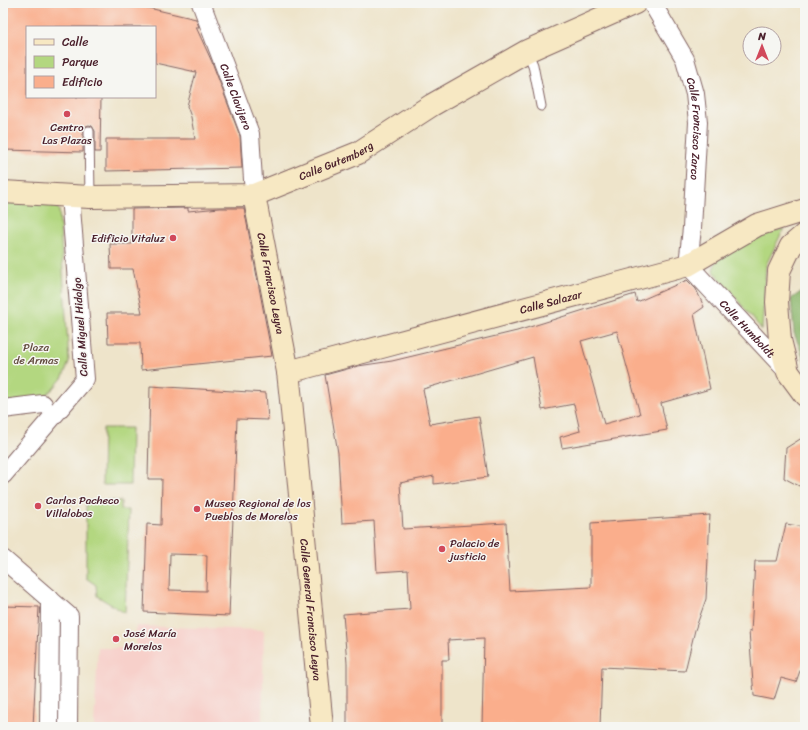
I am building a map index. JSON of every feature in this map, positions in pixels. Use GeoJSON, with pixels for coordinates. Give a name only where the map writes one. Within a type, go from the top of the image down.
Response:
{"type":"FeatureCollection","features":[{"type":"Feature","properties":{"kind":"street","name":"Calle Clavijero"},"geometry":{"type":"LineString","coordinates":[[201,3],[250,134],[254,195]]}},
{"type":"Feature","properties":{"kind":"street","name":"Calle Gutemberg"},"geometry":{"type":"LineString","coordinates":[[3,192],[80,196],[254,195],[358,153],[432,105],[527,51],[635,3]]}},
{"type":"Feature","properties":{"kind":"street","name":"Calle Francisco Zarco"},"geometry":{"type":"LineString","coordinates":[[652,3],[685,59],[695,94],[698,122],[692,228],[688,265]]}},
{"type":"Feature","properties":{"kind":"street","name":"Calle Francisco Leyva"},"geometry":{"type":"LineString","coordinates":[[254,195],[288,372]]}},
{"type":"Feature","properties":{"kind":"street","name":"Calle Miguel Hidalgo"},"geometry":{"type":"LineString","coordinates":[[3,476],[85,379],[80,196]]}},
{"type":"Feature","properties":{"kind":"street","name":"Calle Salazar"},"geometry":{"type":"LineString","coordinates":[[288,372],[688,265],[757,225],[804,210]]}},
{"type":"Feature","properties":{"kind":"street"},"geometry":{"type":"LineString","coordinates":[[788,372],[780,340],[777,302],[779,271],[791,246],[805,234]]}},
{"type":"Feature","properties":{"kind":"street","name":"Calle Humboldt"},"geometry":{"type":"LineString","coordinates":[[688,265],[788,372],[805,395]]}},
{"type":"Feature","properties":{"kind":"street","name":"Calle General Francisco Leyva"},"geometry":{"type":"LineString","coordinates":[[288,372],[322,727]]}},
{"type":"Feature","properties":{"kind":"street"},"geometry":{"type":"LineString","coordinates":[[3,409],[43,404]]}},
{"type":"Feature","properties":{"kind":"street"},"geometry":{"type":"LineString","coordinates":[[3,559],[69,616],[68,727]]}},
{"type":"Feature","properties":{"kind":"street"},"geometry":{"type":"LineString","coordinates":[[49,727],[50,599]]}},
{"type":"Feature","properties":{"kind":"lane"},"geometry":{"type":"LineString","coordinates":[[527,51],[533,65],[541,106]]}},
{"type":"Feature","properties":{"kind":"lane"},"geometry":{"type":"LineString","coordinates":[[80,196],[89,132]]}},
{"type":"Feature","properties":{"kind":"shaded area"},"geometry":{"type":"Polygon","coordinates":[[[136,626],[264,630],[262,727],[94,727],[98,648],[136,648],[136,626]]]}},
{"type":"Feature","properties":{"kind":"green space","name":"Plaza de Armas"},"geometry":{"type":"Polygon","coordinates":[[[3,201],[53,203],[59,210],[69,362],[63,377],[54,388],[41,399],[3,403],[3,201]]]}},
{"type":"Feature","properties":{"kind":"green space"},"geometry":{"type":"Polygon","coordinates":[[[784,228],[766,265],[762,330],[713,270],[716,261],[733,246],[784,228]]]}},
{"type":"Feature","properties":{"kind":"green space"},"geometry":{"type":"Polygon","coordinates":[[[805,289],[805,361],[794,333],[791,299],[805,289]]]}},
{"type":"Feature","properties":{"kind":"green space"},"geometry":{"type":"Polygon","coordinates":[[[103,428],[131,428],[130,485],[102,485],[103,428]]]}},
{"type":"Feature","properties":{"kind":"green space"},"geometry":{"type":"Polygon","coordinates":[[[86,501],[121,501],[121,510],[129,510],[125,613],[97,596],[96,585],[86,578],[86,501]]]}},
{"type":"Feature","properties":{"kind":"building"},"geometry":{"type":"Polygon","coordinates":[[[3,3],[127,3],[196,19],[199,27],[196,27],[212,62],[240,136],[242,168],[106,171],[106,139],[195,139],[191,117],[187,106],[196,72],[156,63],[156,26],[26,26],[26,98],[101,98],[100,152],[95,152],[95,131],[92,126],[89,125],[86,126],[83,131],[83,152],[3,150],[3,3]]]}},
{"type":"Feature","properties":{"kind":"building"},"geometry":{"type":"Polygon","coordinates":[[[188,208],[188,211],[220,208],[244,208],[272,356],[141,370],[140,343],[108,343],[107,313],[142,313],[133,269],[111,269],[110,244],[132,244],[132,209],[188,208]]]}},
{"type":"Feature","properties":{"kind":"building"},"geometry":{"type":"Polygon","coordinates":[[[687,280],[696,289],[704,307],[694,314],[710,389],[661,403],[667,430],[562,448],[560,437],[580,431],[574,404],[542,410],[533,357],[423,389],[430,424],[479,416],[488,477],[434,484],[434,476],[400,483],[403,529],[506,523],[510,591],[591,587],[591,523],[710,515],[706,599],[695,630],[685,671],[602,667],[600,727],[482,727],[484,638],[448,640],[449,660],[442,660],[442,727],[347,727],[347,663],[343,614],[410,609],[408,570],[377,572],[374,521],[342,523],[338,453],[325,375],[358,366],[392,361],[517,331],[635,294],[637,302],[687,280]],[[617,331],[581,341],[604,424],[640,414],[617,331]]]}},
{"type":"Feature","properties":{"kind":"building","name":"Museo Regional de los Pueblos de Morelos"},"geometry":{"type":"Polygon","coordinates":[[[150,386],[266,393],[268,420],[237,419],[229,616],[144,612],[147,524],[161,525],[162,479],[148,479],[150,386]],[[170,554],[169,590],[206,591],[207,555],[170,554]]]}},
{"type":"Feature","properties":{"kind":"building"},"geometry":{"type":"Polygon","coordinates":[[[805,436],[805,489],[784,478],[786,448],[805,436]]]}},
{"type":"Feature","properties":{"kind":"building"},"geometry":{"type":"Polygon","coordinates":[[[786,524],[805,527],[805,657],[796,682],[781,678],[774,700],[754,696],[749,631],[751,632],[755,561],[777,561],[786,524]]]}},
{"type":"Feature","properties":{"kind":"building"},"geometry":{"type":"Polygon","coordinates":[[[3,606],[39,607],[33,727],[3,727],[3,606]]]}},
{"type":"Feature","properties":{"kind":"place","name":"Centro Las Plazas"},"geometry":{"type":"Point","coordinates":[67,114]}},
{"type":"Feature","properties":{"kind":"place","name":"Edificio Vitaluz"},"geometry":{"type":"Point","coordinates":[173,238]}},
{"type":"Feature","properties":{"kind":"place","name":"Carlos Pacheco Villalobos"},"geometry":{"type":"Point","coordinates":[38,506]}},
{"type":"Feature","properties":{"kind":"place","name":"Museo Regional de los Pueblos de Morelos"},"geometry":{"type":"Point","coordinates":[197,509]}},
{"type":"Feature","properties":{"kind":"place","name":"Palacio de justicia"},"geometry":{"type":"Point","coordinates":[442,549]}},
{"type":"Feature","properties":{"kind":"place","name":"José María Morelos"},"geometry":{"type":"Point","coordinates":[116,639]}}]}
